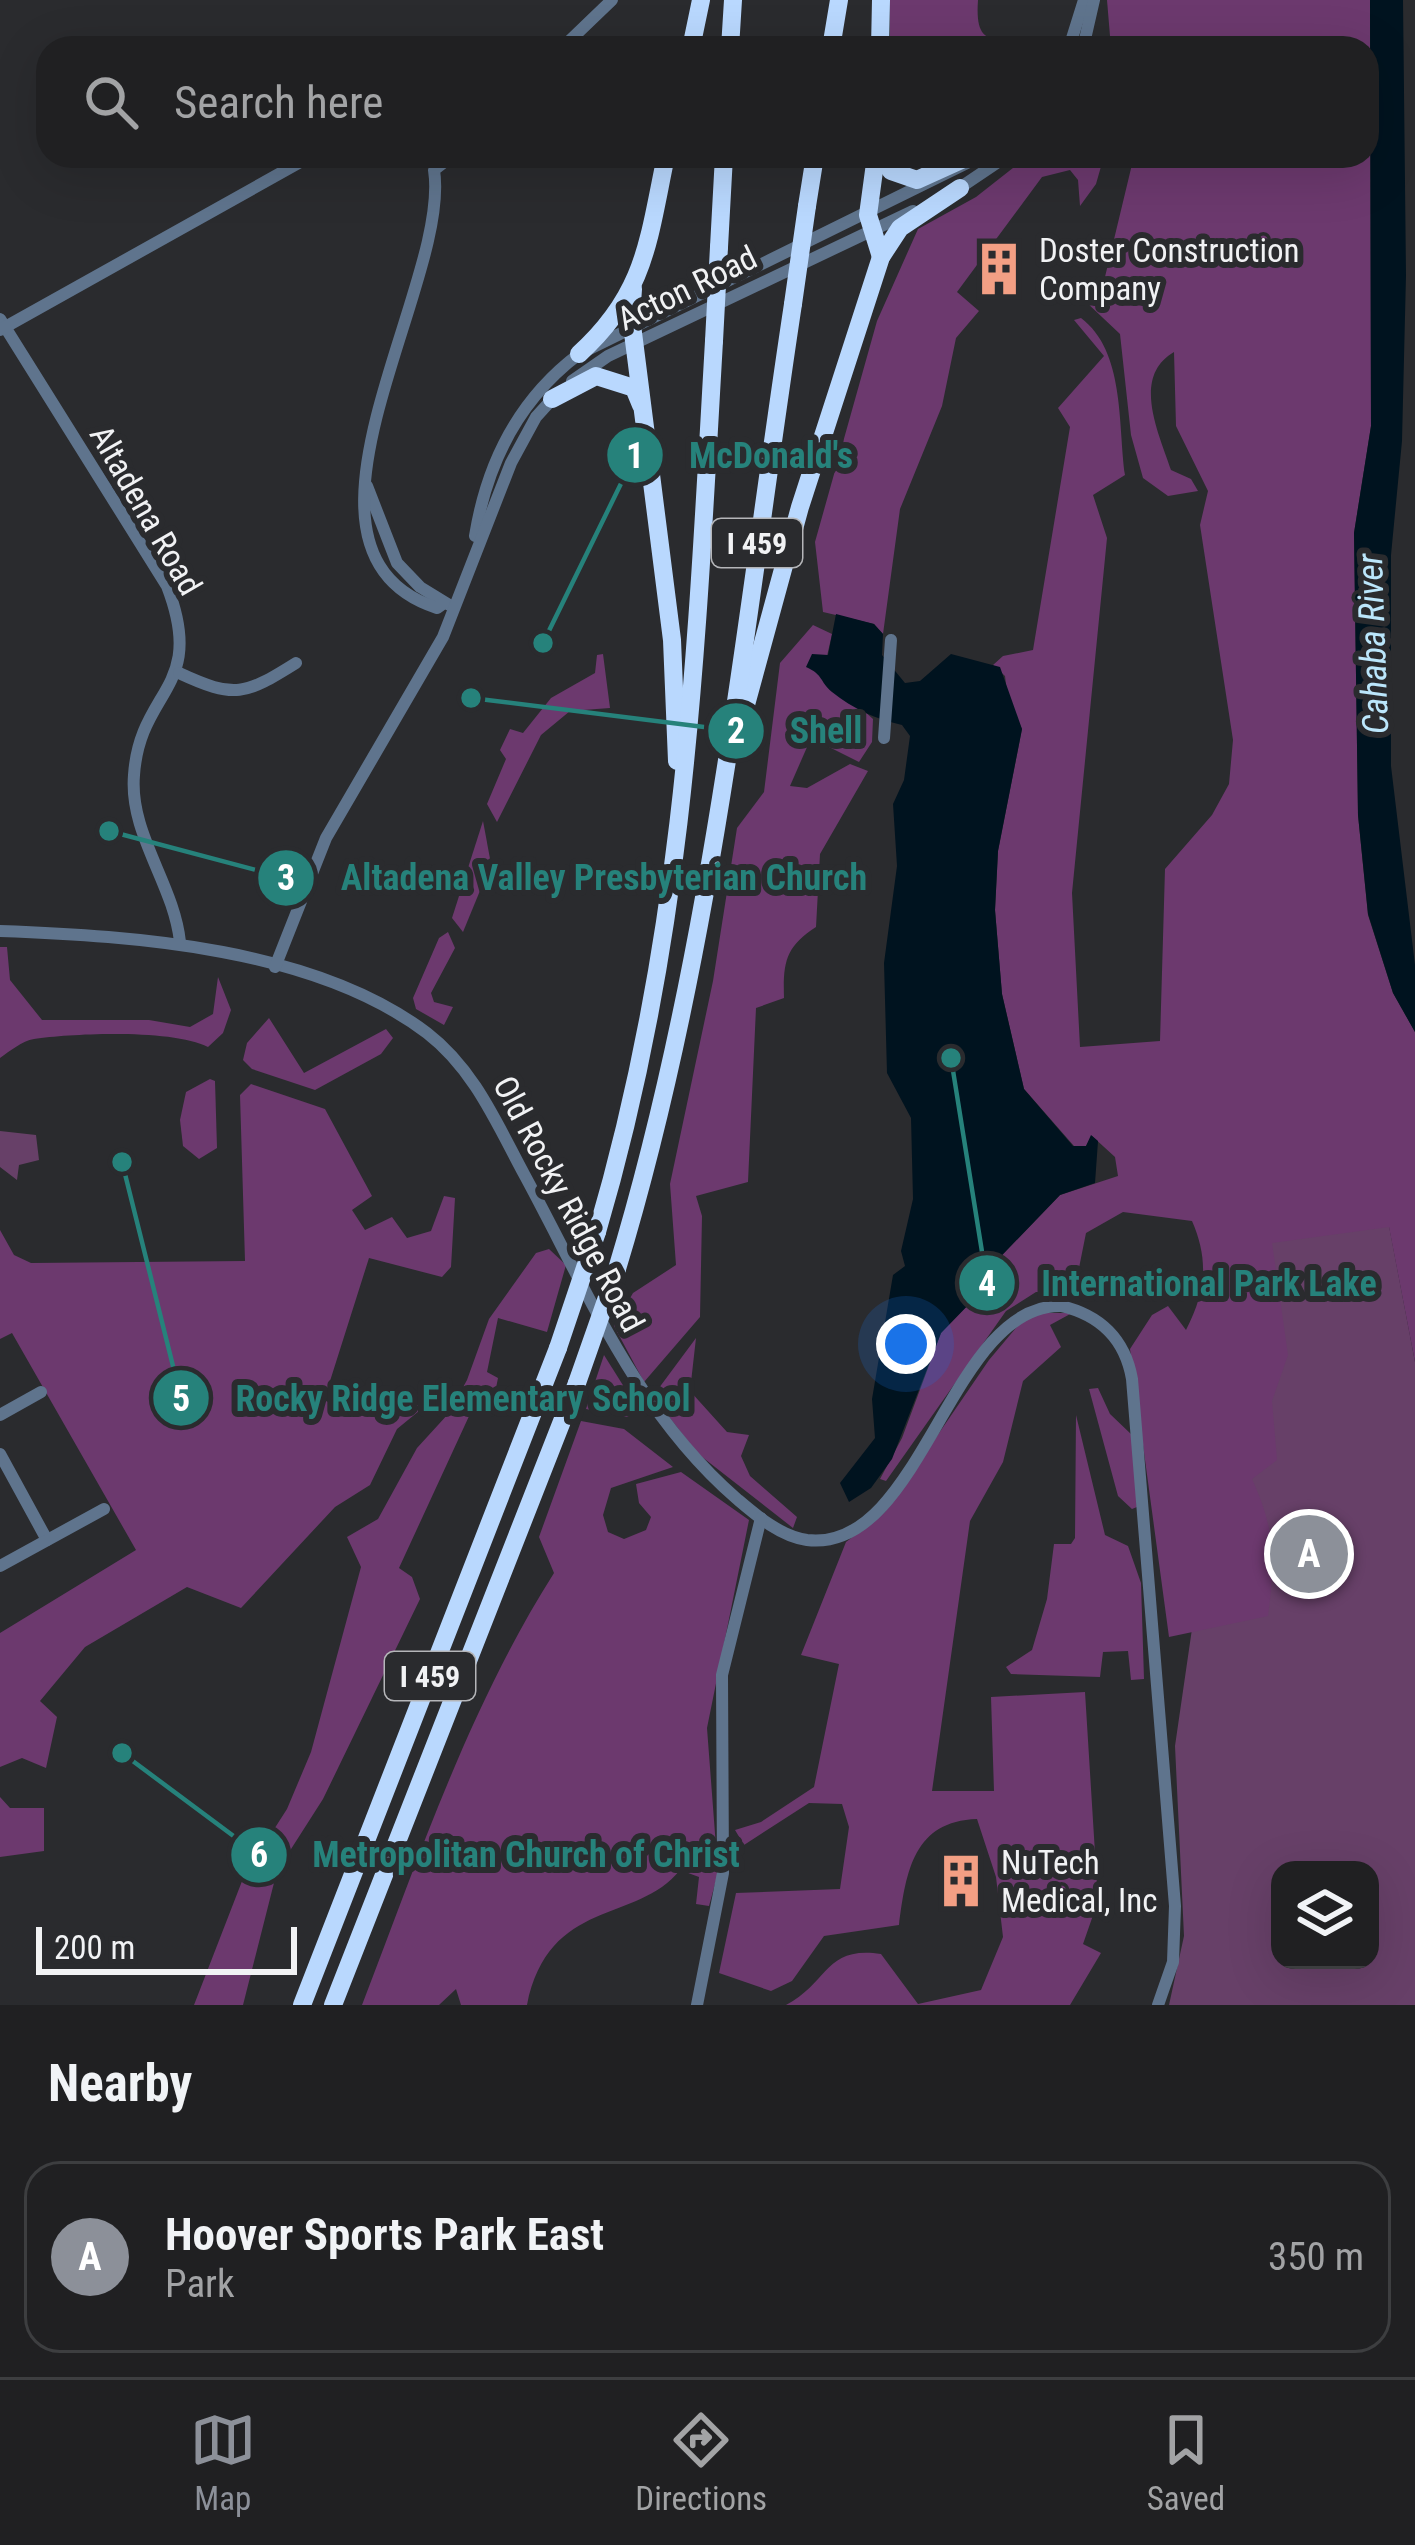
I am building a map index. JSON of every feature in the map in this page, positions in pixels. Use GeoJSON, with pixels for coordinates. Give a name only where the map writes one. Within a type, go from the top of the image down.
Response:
{"type":"FeatureCollection","features":[{"type":"Feature","properties":{"kind":"highway"},"geometry":{"type":"LineString","coordinates":[[694,36],[701,0]]}},
{"type":"Feature","properties":{"kind":"highway"},"geometry":{"type":"LineString","coordinates":[[731,36],[733,0]]}},
{"type":"Feature","properties":{"kind":"highway"},"geometry":{"type":"LineString","coordinates":[[834,36],[839,0]]}},
{"type":"Feature","properties":{"kind":"highway"},"geometry":{"type":"LineString","coordinates":[[880,36],[881,0]]}},
{"type":"Feature","properties":{"kind":"highway"},"geometry":{"type":"LineString","coordinates":[[579,354],[613,323],[633,289],[664,168]]}},
{"type":"Feature","properties":{"kind":"highway","name":"I 459"},"geometry":{"type":"LineString","coordinates":[[302,2005],[558,1348],[597,1232],[646,1043],[679,856],[723,168]]}},
{"type":"Feature","properties":{"kind":"highway","name":"I 459"},"geometry":{"type":"LineString","coordinates":[[333,2005],[577,1383],[652,1152],[685,1011],[813,168]]}},
{"type":"Feature","properties":{"kind":"highway"},"geometry":{"type":"LineString","coordinates":[[878,168],[871,222],[880,257]]}},
{"type":"Feature","properties":{"kind":"highway"},"geometry":{"type":"LineString","coordinates":[[889,168],[916,180],[943,168]]}},
{"type":"Feature","properties":{"kind":"highway"},"geometry":{"type":"LineString","coordinates":[[721,783],[741,731],[800,507],[880,257],[900,227],[960,188]]}},
{"type":"Feature","properties":{"kind":"highway"},"geometry":{"type":"LineString","coordinates":[[633,289],[672,640],[679,856]]}},
{"type":"Feature","properties":{"kind":"highway"},"geometry":{"type":"LineString","coordinates":[[552,399],[596,376],[616,378],[634,388],[645,415]]}},
{"type":"Feature","properties":{"kind":"street"},"geometry":{"type":"LineString","coordinates":[[574,36],[612,0]]}},
{"type":"Feature","properties":{"kind":"street"},"geometry":{"type":"LineString","coordinates":[[1073,36],[1084,0]]}},
{"type":"Feature","properties":{"kind":"street"},"geometry":{"type":"LineString","coordinates":[[1086,36],[1094,0]]}},
{"type":"Feature","properties":{"kind":"street"},"geometry":{"type":"LineString","coordinates":[[2,326],[288,168]]}},
{"type":"Feature","properties":{"kind":"street"},"geometry":{"type":"LineString","coordinates":[[437,168],[434,223],[371,444],[368,486],[361,501],[381,567],[413,601],[437,608],[450,605]]}},
{"type":"Feature","properties":{"kind":"street","name":"Acton Road"},"geometry":{"type":"LineString","coordinates":[[871,222],[961,168]]}},
{"type":"Feature","properties":{"kind":"street","name":"Acton Road"},"geometry":{"type":"LineString","coordinates":[[472,553],[480,506],[506,436],[543,385],[579,354],[635,334],[871,222],[960,188],[989,168]]}},
{"type":"Feature","properties":{"kind":"street","name":"Altadena Road"},"geometry":{"type":"LineString","coordinates":[[2,326],[166,586],[177,613],[179,673]]}},
{"type":"Feature","properties":{"kind":"street","name":"Acton Road"},"geometry":{"type":"LineString","coordinates":[[275,967],[326,838],[450,605],[523,439],[552,399],[635,334]]}},
{"type":"Feature","properties":{"kind":"street"},"geometry":{"type":"LineString","coordinates":[[884,738],[891,640]]}},
{"type":"Feature","properties":{"kind":"street"},"geometry":{"type":"LineString","coordinates":[[181,942],[172,892],[146,838],[134,793],[147,724],[179,673],[219,692],[242,692],[296,663]]}},
{"type":"Feature","properties":{"kind":"street","name":"Old Rocky Ridge Road"},"geometry":{"type":"LineString","coordinates":[[0,931],[181,942],[275,967],[382,1004],[429,1035],[479,1090],[651,1407],[695,1461],[761,1518],[794,1537],[812,1540],[847,1533],[866,1521],[988,1349],[1027,1312],[1044,1306],[1070,1308],[1116,1338],[1130,1367],[1135,1402],[1175,1906],[1173,1962],[1158,2005]]}},
{"type":"Feature","properties":{"kind":"street"},"geometry":{"type":"LineString","coordinates":[[0,1415],[41,1392]]}},
{"type":"Feature","properties":{"kind":"street"},"geometry":{"type":"LineString","coordinates":[[0,1454],[47,1540]]}},
{"type":"Feature","properties":{"kind":"street"},"geometry":{"type":"LineString","coordinates":[[0,1566],[104,1509]]}},
{"type":"Feature","properties":{"kind":"street"},"geometry":{"type":"LineString","coordinates":[[697,2005],[724,1873],[722,1675],[761,1518]]}},
{"type":"Feature","properties":{"kind":"shaded area"},"geometry":{"type":"Polygon","coordinates":[[[890,0],[978,0],[979,25],[987,36],[890,36],[890,0]]]}},
{"type":"Feature","properties":{"kind":"shaded area"},"geometry":{"type":"Polygon","coordinates":[[[1107,0],[1370,0],[1370,36],[1110,36],[1107,0]]]}},
{"type":"Feature","properties":{"kind":"shaded area"},"geometry":{"type":"Polygon","coordinates":[[[1013,168],[1101,168],[1080,206],[1078,180],[1070,170],[1042,177],[957,292],[979,311],[956,338],[942,406],[900,509],[883,634],[874,624],[823,612],[815,542],[877,321],[918,229],[976,197],[1013,168]]]}},
{"type":"Feature","properties":{"kind":"shaded area"},"geometry":{"type":"Polygon","coordinates":[[[1131,168],[1370,168],[1371,426],[1354,533],[1358,815],[1368,915],[1393,993],[1415,1032],[1415,1362],[1389,1227],[1272,1243],[1288,1355],[1272,1401],[1277,1460],[1252,1479],[1272,1546],[1268,1616],[1169,1637],[1130,1349],[1152,1315],[1168,1306],[1186,1330],[1203,1276],[1192,1221],[1123,1212],[1086,1233],[1074,1293],[1036,1292],[1006,1311],[886,1481],[880,1479],[902,1438],[941,1333],[971,1302],[982,1276],[1060,1195],[1118,1176],[1115,1157],[1092,1136],[1086,1146],[1074,1146],[1024,1089],[1002,994],[995,910],[998,851],[1022,729],[1008,701],[1005,676],[993,665],[1003,656],[1033,650],[1070,427],[1058,408],[1104,356],[1074,320],[1081,318],[1095,332],[1112,369],[1125,475],[1093,495],[1107,538],[1072,893],[1080,1047],[1160,1041],[1165,869],[1212,815],[1229,784],[1233,740],[1200,525],[1208,491],[1176,426],[1174,352],[1154,376],[1152,406],[1171,470],[1191,479],[1198,491],[1168,496],[1143,478],[1131,435],[1120,334],[1085,301],[1104,281],[1131,168]]]}},
{"type":"Feature","properties":{"kind":"shaded area"},"geometry":{"type":"Polygon","coordinates":[[[813,625],[832,634],[823,674],[873,719],[872,742],[859,762],[811,738],[790,786],[807,788],[850,764],[868,771],[820,854],[816,927],[788,957],[784,998],[756,1008],[748,1182],[696,1196],[702,1216],[700,1317],[644,1382],[614,1326],[633,1293],[676,1265],[670,1184],[713,981],[737,828],[764,792],[780,663],[813,625]]]}},
{"type":"Feature","properties":{"kind":"shaded area"},"geometry":{"type":"Polygon","coordinates":[[[603,654],[610,708],[570,711],[541,735],[497,822],[487,804],[506,759],[500,750],[510,729],[523,733],[551,698],[595,673],[597,655],[603,654]]]}},
{"type":"Feature","properties":{"kind":"shaded area"},"geometry":{"type":"Polygon","coordinates":[[[483,821],[491,864],[463,932],[452,918],[483,821]]]}},
{"type":"Feature","properties":{"kind":"shaded area"},"geometry":{"type":"Polygon","coordinates":[[[448,932],[455,948],[431,993],[434,1002],[453,1007],[444,1025],[416,1009],[413,998],[439,938],[448,932]]]}},
{"type":"Feature","properties":{"kind":"shaded area"},"geometry":{"type":"Polygon","coordinates":[[[0,947],[7,947],[10,980],[42,1020],[149,1020],[190,1027],[213,1014],[218,977],[231,1010],[223,1033],[208,1047],[172,1037],[73,1035],[30,1040],[0,1058],[0,947]]]}},
{"type":"Feature","properties":{"kind":"shaded area"},"geometry":{"type":"Polygon","coordinates":[[[269,1018],[304,1073],[386,1029],[393,1038],[381,1054],[315,1090],[252,1069],[243,1060],[247,1043],[269,1018]]]}},
{"type":"Feature","properties":{"kind":"shaded area"},"geometry":{"type":"Polygon","coordinates":[[[210,1079],[215,1081],[217,1148],[199,1159],[183,1146],[180,1120],[186,1092],[210,1079]]]}},
{"type":"Feature","properties":{"kind":"shaded area"},"geometry":{"type":"Polygon","coordinates":[[[251,1084],[325,1109],[372,1196],[352,1210],[365,1230],[392,1217],[407,1238],[431,1231],[444,1196],[455,1198],[451,1267],[442,1277],[369,1258],[324,1400],[376,1417],[438,1387],[441,1393],[397,1429],[370,1485],[335,1507],[241,1608],[187,1587],[85,1647],[40,1701],[57,1717],[46,1768],[22,1758],[0,1767],[0,1633],[136,1550],[12,1333],[0,1339],[0,1230],[14,1255],[31,1263],[245,1261],[240,1095],[251,1084]]]}},
{"type":"Feature","properties":{"kind":"shaded area"},"geometry":{"type":"Polygon","coordinates":[[[0,1131],[36,1135],[39,1160],[19,1165],[17,1180],[0,1167],[0,1131]]]}},
{"type":"Feature","properties":{"kind":"shaded area"},"geometry":{"type":"Polygon","coordinates":[[[1389,1226],[1415,1362],[1415,2005],[1169,2005],[1184,1936],[1175,1746],[1249,1236],[1389,1226]]]}},
{"type":"Feature","properties":{"kind":"shaded area"},"geometry":{"type":"Polygon","coordinates":[[[549,1249],[566,1265],[547,1332],[498,1318],[487,1372],[498,1378],[496,1388],[476,1401],[399,1568],[412,1577],[420,1599],[323,1799],[277,1871],[243,2005],[194,2005],[244,1876],[287,1809],[311,1752],[361,1567],[347,1537],[378,1519],[417,1448],[449,1413],[467,1380],[489,1319],[536,1253],[549,1249]]]}},
{"type":"Feature","properties":{"kind":"shaded area"},"geometry":{"type":"Polygon","coordinates":[[[1037,1313],[1072,1313],[1050,1325],[1061,1347],[1023,1381],[1003,1462],[970,1521],[932,1791],[994,1791],[991,1697],[1085,1692],[1098,1901],[1083,1944],[1101,1953],[1070,2005],[786,2005],[837,1961],[862,1953],[881,1954],[918,2004],[981,1990],[1003,1937],[996,1877],[977,1819],[956,1822],[926,1839],[910,1868],[899,1925],[824,1936],[792,1981],[771,1991],[719,1973],[736,1893],[840,1889],[849,1827],[842,1804],[809,1803],[744,1845],[735,1830],[761,1822],[814,1787],[839,1664],[801,1655],[846,1542],[885,1512],[989,1360],[1020,1323],[1037,1313]]]}},
{"type":"Feature","properties":{"kind":"shaded area"},"geometry":{"type":"Polygon","coordinates":[[[696,1338],[690,1391],[727,1432],[749,1435],[741,1456],[750,1476],[797,1517],[793,1528],[697,1453],[653,1396],[696,1338]]]}},
{"type":"Feature","properties":{"kind":"shaded area"},"geometry":{"type":"Polygon","coordinates":[[[604,1355],[636,1406],[628,1417],[586,1409],[604,1355]]]}},
{"type":"Feature","properties":{"kind":"shaded area"},"geometry":{"type":"Polygon","coordinates":[[[1098,1388],[1110,1414],[1132,1435],[1137,1507],[1132,1509],[1118,1496],[1089,1389],[1098,1388]]]}},
{"type":"Feature","properties":{"kind":"shaded area"},"geometry":{"type":"Polygon","coordinates":[[[1076,1415],[1105,1535],[1128,1546],[1141,1583],[1144,1679],[1131,1680],[1128,1651],[1103,1652],[1100,1677],[1011,1674],[1006,1667],[1032,1650],[1047,1599],[1054,1544],[1071,1544],[1075,1538],[1076,1415]]]}},
{"type":"Feature","properties":{"kind":"shaded area"},"geometry":{"type":"Polygon","coordinates":[[[581,1421],[624,1429],[673,1467],[611,1488],[603,1515],[608,1532],[624,1539],[646,1530],[651,1517],[639,1503],[636,1484],[681,1472],[749,1520],[707,1728],[718,1873],[709,1906],[696,1904],[699,1877],[680,1870],[662,1887],[574,1929],[554,1946],[538,1970],[527,2005],[461,2005],[456,1989],[439,2005],[362,2005],[471,1730],[554,1573],[539,1537],[581,1421]]]}},
{"type":"Feature","properties":{"kind":"shaded area"},"geometry":{"type":"Polygon","coordinates":[[[0,1797],[10,1808],[44,1808],[44,1851],[0,1857],[0,1797]]]}},
{"type":"Feature","properties":{"kind":"water","name":"Cahaba River"},"geometry":{"type":"Polygon","coordinates":[[[1370,0],[1403,0],[1406,275],[1402,441],[1391,555],[1391,766],[1415,965],[1415,1032],[1393,993],[1368,914],[1358,815],[1354,533],[1371,426],[1370,168],[1379,168],[1379,36],[1370,36],[1370,0]]]}},
{"type":"Feature","properties":{"kind":"water"},"geometry":{"type":"Polygon","coordinates":[[[836,614],[874,624],[883,634],[882,655],[905,683],[920,681],[951,654],[1000,667],[1022,729],[998,851],[995,910],[1002,994],[1024,1089],[1073,1146],[1086,1146],[1091,1135],[1098,1141],[1095,1183],[1060,1195],[982,1276],[971,1302],[941,1333],[892,1459],[871,1488],[849,1502],[840,1483],[875,1438],[872,1399],[893,1275],[905,1266],[901,1251],[913,1199],[911,1118],[887,1073],[884,963],[897,866],[893,804],[904,780],[910,736],[902,725],[848,703],[806,667],[812,654],[828,655],[836,614]]]}},
{"type":"Feature","properties":{"kind":"place","name":"Doster Construction Company"},"geometry":{"type":"Point","coordinates":[999,269]}},
{"type":"Feature","properties":{"kind":"place","name":"McDonald's"},"geometry":{"type":"Point","coordinates":[543,643]}},
{"type":"Feature","properties":{"kind":"place","name":"Shell"},"geometry":{"type":"Point","coordinates":[471,698]}},
{"type":"Feature","properties":{"kind":"place","name":"Altadena Valley Presbyterian Church"},"geometry":{"type":"Point","coordinates":[109,831]}},
{"type":"Feature","properties":{"kind":"place","name":"International Park Lake"},"geometry":{"type":"Point","coordinates":[951,1058]}},
{"type":"Feature","properties":{"kind":"place","name":"Rocky Ridge Elementary School"},"geometry":{"type":"Point","coordinates":[122,1162]}},
{"type":"Feature","properties":{"kind":"place","name":"Hoover Sports Park East"},"geometry":{"type":"Point","coordinates":[1309,1554]}},
{"type":"Feature","properties":{"kind":"place","name":"Metropolitan Church of Christ"},"geometry":{"type":"Point","coordinates":[122,1753]}},
{"type":"Feature","properties":{"kind":"place","name":"NuTech Medical, Inc"},"geometry":{"type":"Point","coordinates":[961,1881]}}]}
